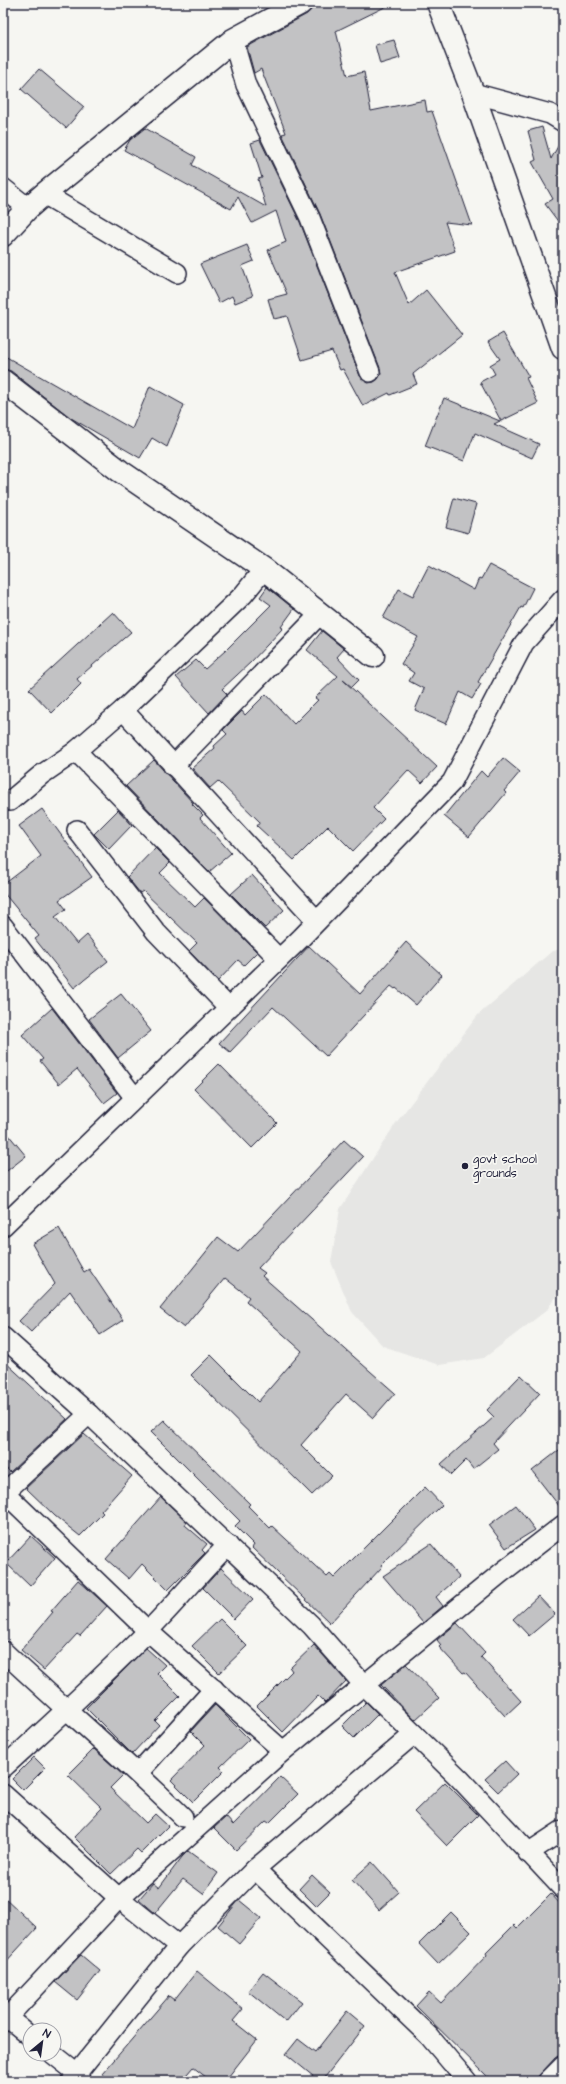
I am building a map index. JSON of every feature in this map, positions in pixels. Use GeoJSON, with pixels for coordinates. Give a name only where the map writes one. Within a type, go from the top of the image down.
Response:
{"type":"FeatureCollection","features":[{"type":"Feature","properties":{"kind":"street"},"geometry":{"type":"LineString","coordinates":[[3,235],[36,201],[233,40],[301,3]]}},
{"type":"Feature","properties":{"kind":"street"},"geometry":{"type":"LineString","coordinates":[[438,3],[473,93],[563,348]]}},
{"type":"Feature","properties":{"kind":"street"},"geometry":{"type":"LineString","coordinates":[[233,40],[246,85],[310,218],[370,372]]}},
{"type":"Feature","properties":{"kind":"street"},"geometry":{"type":"LineString","coordinates":[[473,93],[550,114],[563,122]]}},
{"type":"Feature","properties":{"kind":"street"},"geometry":{"type":"LineString","coordinates":[[3,188],[36,201],[177,273]]}},
{"type":"Feature","properties":{"kind":"street"},"geometry":{"type":"LineString","coordinates":[[3,381],[120,471],[264,568],[373,656]]}},
{"type":"Feature","properties":{"kind":"street"},"geometry":{"type":"LineString","coordinates":[[10,801],[41,775],[76,751],[123,710],[243,595],[264,568]]}},
{"type":"Feature","properties":{"kind":"street"},"geometry":{"type":"LineString","coordinates":[[4,1224],[279,959],[452,782],[524,643],[563,599]]}},
{"type":"Feature","properties":{"kind":"street"},"geometry":{"type":"LineString","coordinates":[[173,766],[321,613]]}},
{"type":"Feature","properties":{"kind":"street"},"geometry":{"type":"LineString","coordinates":[[123,710],[317,921]]}},
{"type":"Feature","properties":{"kind":"street"},"geometry":{"type":"LineString","coordinates":[[76,751],[279,959]]}},
{"type":"Feature","properties":{"kind":"street"},"geometry":{"type":"LineString","coordinates":[[77,830],[156,932],[228,1007]]}},
{"type":"Feature","properties":{"kind":"street"},"geometry":{"type":"LineString","coordinates":[[3,926],[136,1098]]}},
{"type":"Feature","properties":{"kind":"street"},"geometry":{"type":"LineString","coordinates":[[3,1337],[89,1414],[311,1625],[364,1685],[460,1779],[563,1889]]}},
{"type":"Feature","properties":{"kind":"street"},"geometry":{"type":"LineString","coordinates":[[89,1414],[4,1492],[148,1631],[283,1751]]}},
{"type":"Feature","properties":{"kind":"street"},"geometry":{"type":"LineString","coordinates":[[22,2030],[4,2018],[119,1898],[283,1751],[563,1525]]}},
{"type":"Feature","properties":{"kind":"street"},"geometry":{"type":"LineString","coordinates":[[3,1768],[66,1711],[148,1631],[198,1574],[228,1545]]}},
{"type":"Feature","properties":{"kind":"street"},"geometry":{"type":"LineString","coordinates":[[3,1651],[66,1711],[138,1773],[183,1817]]}},
{"type":"Feature","properties":{"kind":"street"},"geometry":{"type":"LineString","coordinates":[[138,1773],[214,1689]]}},
{"type":"Feature","properties":{"kind":"street"},"geometry":{"type":"LineString","coordinates":[[61,2062],[77,2078],[179,1946],[255,1869],[414,1734]]}},
{"type":"Feature","properties":{"kind":"street"},"geometry":{"type":"LineString","coordinates":[[3,1794],[119,1898],[179,1946]]}},
{"type":"Feature","properties":{"kind":"street"},"geometry":{"type":"LineString","coordinates":[[528,1853],[563,1830]]}},
{"type":"Feature","properties":{"kind":"street"},"geometry":{"type":"LineString","coordinates":[[255,1869],[429,2036],[467,2081]]}},
{"type":"Feature","properties":{"kind":"street"},"geometry":{"type":"LineString","coordinates":[[548,2081],[563,2066]]}},
{"type":"Feature","properties":{"kind":"shaded area","name":"govt school grounds"},"geometry":{"type":"Polygon","coordinates":[[[563,948],[563,1285],[547,1310],[484,1358],[439,1365],[383,1346],[352,1312],[331,1262],[340,1209],[396,1123],[478,1015],[551,952],[563,948]]]}},
{"type":"Feature","properties":{"kind":"building"},"geometry":{"type":"Polygon","coordinates":[[[320,3],[393,3],[336,31],[347,76],[364,72],[371,111],[425,100],[427,112],[432,111],[472,225],[445,222],[455,251],[395,272],[409,305],[426,290],[462,335],[413,374],[417,384],[390,395],[389,393],[363,406],[343,369],[340,370],[332,351],[302,360],[287,316],[274,319],[268,299],[287,294],[268,250],[286,242],[276,211],[252,223],[238,197],[231,209],[124,150],[130,140],[145,128],[196,157],[192,165],[266,207],[258,179],[262,178],[251,143],[260,140],[300,222],[360,376],[368,383],[374,382],[378,379],[381,374],[380,368],[320,214],[282,134],[286,133],[261,69],[254,73],[247,47],[307,14],[313,7],[320,3]]]}},
{"type":"Feature","properties":{"kind":"building"},"geometry":{"type":"Polygon","coordinates":[[[394,40],[400,58],[380,64],[375,45],[394,40]]]}},
{"type":"Feature","properties":{"kind":"building"},"geometry":{"type":"Polygon","coordinates":[[[39,69],[84,107],[66,128],[21,89],[39,69]]]}},
{"type":"Feature","properties":{"kind":"building"},"geometry":{"type":"Polygon","coordinates":[[[542,127],[551,159],[563,137],[563,228],[545,204],[553,199],[532,162],[536,160],[528,131],[542,127]]]}},
{"type":"Feature","properties":{"kind":"building"},"geometry":{"type":"Polygon","coordinates":[[[247,245],[254,261],[242,266],[253,296],[235,303],[232,296],[219,303],[200,264],[247,245]]]}},
{"type":"Feature","properties":{"kind":"building"},"geometry":{"type":"Polygon","coordinates":[[[503,333],[529,377],[526,378],[538,403],[501,421],[480,382],[495,374],[490,365],[500,359],[488,342],[503,333]]]}},
{"type":"Feature","properties":{"kind":"building"},"geometry":{"type":"Polygon","coordinates":[[[3,355],[132,429],[150,386],[184,405],[167,447],[152,438],[140,458],[71,418],[11,371],[3,369],[3,355]]]}},
{"type":"Feature","properties":{"kind":"building"},"geometry":{"type":"Polygon","coordinates":[[[444,398],[500,421],[494,424],[539,444],[532,458],[475,433],[464,461],[425,446],[444,398]]]}},
{"type":"Feature","properties":{"kind":"building"},"geometry":{"type":"Polygon","coordinates":[[[454,498],[476,504],[468,533],[446,527],[454,498]]]}},
{"type":"Feature","properties":{"kind":"building"},"geometry":{"type":"Polygon","coordinates":[[[429,565],[474,590],[479,578],[481,579],[489,565],[533,588],[523,608],[521,607],[478,682],[481,684],[472,699],[460,692],[446,724],[415,710],[424,689],[409,681],[414,673],[401,664],[418,637],[383,618],[399,589],[413,596],[429,565]]]}},
{"type":"Feature","properties":{"kind":"building"},"geometry":{"type":"Polygon","coordinates":[[[267,587],[294,609],[281,627],[283,628],[251,662],[222,689],[227,694],[209,713],[176,677],[196,660],[205,669],[226,650],[271,605],[260,597],[267,587]]]}},
{"type":"Feature","properties":{"kind":"building"},"geometry":{"type":"Polygon","coordinates":[[[113,612],[131,632],[77,679],[81,684],[52,713],[29,689],[113,612]]]}},
{"type":"Feature","properties":{"kind":"building"},"geometry":{"type":"Polygon","coordinates":[[[322,631],[344,649],[337,657],[359,680],[352,687],[343,680],[437,767],[422,783],[408,770],[373,808],[384,819],[353,851],[328,826],[294,860],[257,826],[260,822],[218,781],[210,788],[192,768],[215,748],[214,746],[227,734],[223,730],[242,711],[245,715],[266,694],[294,724],[318,700],[315,698],[338,676],[307,650],[322,631]]]}},
{"type":"Feature","properties":{"kind":"building"},"geometry":{"type":"Polygon","coordinates":[[[503,758],[520,772],[504,791],[506,793],[469,837],[444,816],[481,771],[487,777],[503,758]]]}},
{"type":"Feature","properties":{"kind":"building"},"geometry":{"type":"Polygon","coordinates":[[[154,760],[203,815],[200,818],[231,853],[209,872],[126,786],[154,760]]]}},
{"type":"Feature","properties":{"kind":"building"},"geometry":{"type":"Polygon","coordinates":[[[42,809],[92,877],[59,900],[66,909],[55,917],[77,944],[87,935],[108,961],[74,988],[35,939],[39,936],[3,892],[3,885],[41,856],[19,826],[42,809]]]}},
{"type":"Feature","properties":{"kind":"building"},"geometry":{"type":"Polygon","coordinates":[[[118,810],[132,825],[109,849],[94,834],[118,810]]]}},
{"type":"Feature","properties":{"kind":"building"},"geometry":{"type":"Polygon","coordinates":[[[155,848],[170,863],[160,873],[195,907],[204,898],[257,952],[244,965],[238,960],[218,981],[189,951],[197,943],[143,891],[140,893],[127,877],[155,848]]]}},
{"type":"Feature","properties":{"kind":"building"},"geometry":{"type":"Polygon","coordinates":[[[252,875],[284,910],[265,928],[231,894],[252,875]]]}},
{"type":"Feature","properties":{"kind":"building"},"geometry":{"type":"Polygon","coordinates":[[[406,942],[442,975],[416,1005],[396,988],[395,989],[391,986],[326,1056],[273,1007],[230,1052],[219,1043],[309,946],[360,994],[406,942]]]}},
{"type":"Feature","properties":{"kind":"building"},"geometry":{"type":"Polygon","coordinates":[[[121,994],[151,1031],[118,1058],[89,1019],[121,994]]]}},
{"type":"Feature","properties":{"kind":"building"},"geometry":{"type":"Polygon","coordinates":[[[52,1008],[117,1093],[104,1103],[77,1069],[59,1084],[40,1061],[43,1059],[22,1035],[52,1008]]]}},
{"type":"Feature","properties":{"kind":"building"},"geometry":{"type":"Polygon","coordinates":[[[219,1064],[277,1123],[252,1148],[194,1089],[219,1064]]]}},
{"type":"Feature","properties":{"kind":"building"},"geometry":{"type":"Polygon","coordinates":[[[3,1128],[26,1156],[3,1174],[3,1128]]]}},
{"type":"Feature","properties":{"kind":"building"},"geometry":{"type":"Polygon","coordinates":[[[344,1140],[363,1157],[258,1268],[265,1273],[262,1276],[395,1393],[373,1418],[346,1394],[301,1445],[332,1476],[312,1495],[191,1375],[211,1355],[258,1402],[302,1351],[246,1301],[249,1297],[225,1278],[184,1328],[160,1309],[218,1237],[238,1252],[344,1140]]]}},
{"type":"Feature","properties":{"kind":"building"},"geometry":{"type":"Polygon","coordinates":[[[59,1228],[84,1272],[89,1269],[123,1320],[100,1335],[70,1291],[31,1332],[19,1321],[55,1284],[32,1244],[59,1228]]]}},
{"type":"Feature","properties":{"kind":"building"},"geometry":{"type":"Polygon","coordinates":[[[3,1360],[67,1419],[10,1472],[3,1465],[3,1360]]]}},
{"type":"Feature","properties":{"kind":"building"},"geometry":{"type":"Polygon","coordinates":[[[521,1375],[540,1393],[493,1443],[498,1449],[473,1469],[466,1460],[451,1475],[441,1464],[494,1417],[487,1410],[521,1375]]]}},
{"type":"Feature","properties":{"kind":"building"},"geometry":{"type":"Polygon","coordinates":[[[164,1420],[250,1504],[248,1506],[270,1528],[272,1526],[327,1577],[330,1574],[334,1578],[425,1487],[442,1505],[381,1565],[382,1567],[330,1623],[252,1548],[254,1545],[235,1526],[240,1521],[151,1432],[164,1420]]]}},
{"type":"Feature","properties":{"kind":"building"},"geometry":{"type":"Polygon","coordinates":[[[84,1434],[132,1476],[101,1511],[103,1513],[80,1536],[55,1516],[26,1488],[84,1434]]]}},
{"type":"Feature","properties":{"kind":"building"},"geometry":{"type":"Polygon","coordinates":[[[563,1447],[563,1511],[532,1471],[563,1447]]]}},
{"type":"Feature","properties":{"kind":"building"},"geometry":{"type":"Polygon","coordinates":[[[161,1497],[187,1522],[185,1525],[207,1544],[202,1550],[205,1553],[168,1590],[142,1564],[129,1579],[106,1559],[161,1497]]]}},
{"type":"Feature","properties":{"kind":"building"},"geometry":{"type":"Polygon","coordinates":[[[516,1505],[535,1530],[506,1548],[489,1525],[516,1505]]]}},
{"type":"Feature","properties":{"kind":"building"},"geometry":{"type":"Polygon","coordinates":[[[31,1536],[55,1558],[30,1586],[6,1563],[31,1536]]]}},
{"type":"Feature","properties":{"kind":"building"},"geometry":{"type":"Polygon","coordinates":[[[431,1544],[459,1577],[436,1597],[443,1606],[423,1623],[383,1576],[431,1544]]]}},
{"type":"Feature","properties":{"kind":"building"},"geometry":{"type":"Polygon","coordinates":[[[221,1568],[253,1599],[234,1619],[203,1588],[221,1568]]]}},
{"type":"Feature","properties":{"kind":"building"},"geometry":{"type":"Polygon","coordinates":[[[78,1580],[107,1606],[80,1636],[77,1634],[44,1670],[21,1650],[53,1612],[51,1611],[78,1580]]]}},
{"type":"Feature","properties":{"kind":"building"},"geometry":{"type":"Polygon","coordinates":[[[538,1596],[555,1614],[529,1636],[513,1619],[538,1596]]]}},
{"type":"Feature","properties":{"kind":"building"},"geometry":{"type":"Polygon","coordinates":[[[220,1619],[247,1646],[219,1673],[192,1646],[220,1619]]]}},
{"type":"Feature","properties":{"kind":"building"},"geometry":{"type":"Polygon","coordinates":[[[457,1623],[485,1653],[481,1657],[521,1701],[505,1716],[465,1672],[463,1673],[439,1647],[441,1645],[437,1640],[457,1623]]]}},
{"type":"Feature","properties":{"kind":"building"},"geometry":{"type":"Polygon","coordinates":[[[314,1645],[346,1681],[325,1703],[318,1696],[283,1732],[257,1706],[292,1671],[290,1668],[314,1645]]]}},
{"type":"Feature","properties":{"kind":"building"},"geometry":{"type":"Polygon","coordinates":[[[146,1648],[165,1665],[157,1673],[180,1696],[155,1721],[159,1725],[132,1754],[86,1708],[146,1648]]]}},
{"type":"Feature","properties":{"kind":"building"},"geometry":{"type":"Polygon","coordinates":[[[406,1664],[439,1698],[415,1720],[381,1685],[406,1664]]]}},
{"type":"Feature","properties":{"kind":"building"},"geometry":{"type":"Polygon","coordinates":[[[366,1702],[378,1714],[354,1738],[342,1726],[366,1702]]]}},
{"type":"Feature","properties":{"kind":"building"},"geometry":{"type":"Polygon","coordinates":[[[215,1705],[249,1739],[220,1767],[224,1771],[193,1802],[171,1780],[205,1745],[191,1731],[215,1705]]]}},
{"type":"Feature","properties":{"kind":"building"},"geometry":{"type":"Polygon","coordinates":[[[94,1749],[123,1775],[110,1788],[146,1823],[155,1814],[168,1826],[141,1853],[137,1849],[111,1874],[74,1837],[102,1808],[68,1775],[94,1749]]]}},
{"type":"Feature","properties":{"kind":"building"},"geometry":{"type":"Polygon","coordinates":[[[34,1757],[45,1768],[23,1790],[12,1779],[34,1757]]]}},
{"type":"Feature","properties":{"kind":"building"},"geometry":{"type":"Polygon","coordinates":[[[505,1761],[517,1774],[498,1792],[485,1779],[505,1761]]]}},
{"type":"Feature","properties":{"kind":"building"},"geometry":{"type":"Polygon","coordinates":[[[280,1777],[298,1794],[269,1823],[266,1821],[236,1850],[214,1828],[226,1817],[233,1825],[280,1777]]]}},
{"type":"Feature","properties":{"kind":"building"},"geometry":{"type":"Polygon","coordinates":[[[445,1782],[478,1815],[447,1846],[414,1812],[445,1782]]]}},
{"type":"Feature","properties":{"kind":"building"},"geometry":{"type":"Polygon","coordinates":[[[188,1851],[218,1873],[203,1894],[183,1879],[155,1913],[139,1899],[153,1883],[159,1888],[188,1851]]]}},
{"type":"Feature","properties":{"kind":"building"},"geometry":{"type":"Polygon","coordinates":[[[372,1862],[399,1892],[379,1910],[352,1880],[372,1862]]]}},
{"type":"Feature","properties":{"kind":"building"},"geometry":{"type":"Polygon","coordinates":[[[312,1875],[330,1892],[316,1906],[299,1889],[312,1875]]]}},
{"type":"Feature","properties":{"kind":"building"},"geometry":{"type":"Polygon","coordinates":[[[551,1894],[563,1907],[563,2053],[555,2058],[534,2081],[492,2081],[416,2006],[429,1992],[441,2003],[487,1955],[486,1953],[514,1925],[517,1928],[551,1894]]]}},
{"type":"Feature","properties":{"kind":"building"},"geometry":{"type":"Polygon","coordinates":[[[3,1896],[37,1928],[3,1965],[3,1896]]]}},
{"type":"Feature","properties":{"kind":"building"},"geometry":{"type":"Polygon","coordinates":[[[239,1900],[261,1918],[239,1944],[218,1926],[239,1900]]]}},
{"type":"Feature","properties":{"kind":"building"},"geometry":{"type":"Polygon","coordinates":[[[451,1912],[471,1932],[438,1964],[419,1944],[451,1912]]]}},
{"type":"Feature","properties":{"kind":"building"},"geometry":{"type":"Polygon","coordinates":[[[81,1955],[100,1971],[77,2000],[55,1982],[81,1955]]]}},
{"type":"Feature","properties":{"kind":"building"},"geometry":{"type":"Polygon","coordinates":[[[197,1971],[243,2009],[233,2021],[257,2040],[225,2081],[211,2081],[193,2067],[181,2081],[111,2081],[102,2074],[169,1996],[174,2000],[197,1971]]]}},
{"type":"Feature","properties":{"kind":"building"},"geometry":{"type":"Polygon","coordinates":[[[263,1972],[302,2002],[286,2022],[248,1991],[263,1972]]]}},
{"type":"Feature","properties":{"kind":"building"},"geometry":{"type":"Polygon","coordinates":[[[347,2011],[365,2026],[322,2081],[319,2081],[286,2054],[298,2039],[315,2052],[347,2011]]]}},
{"type":"Feature","properties":{"kind":"place","name":"govt school grounds"},"geometry":{"type":"Point","coordinates":[465,1166]}}]}
